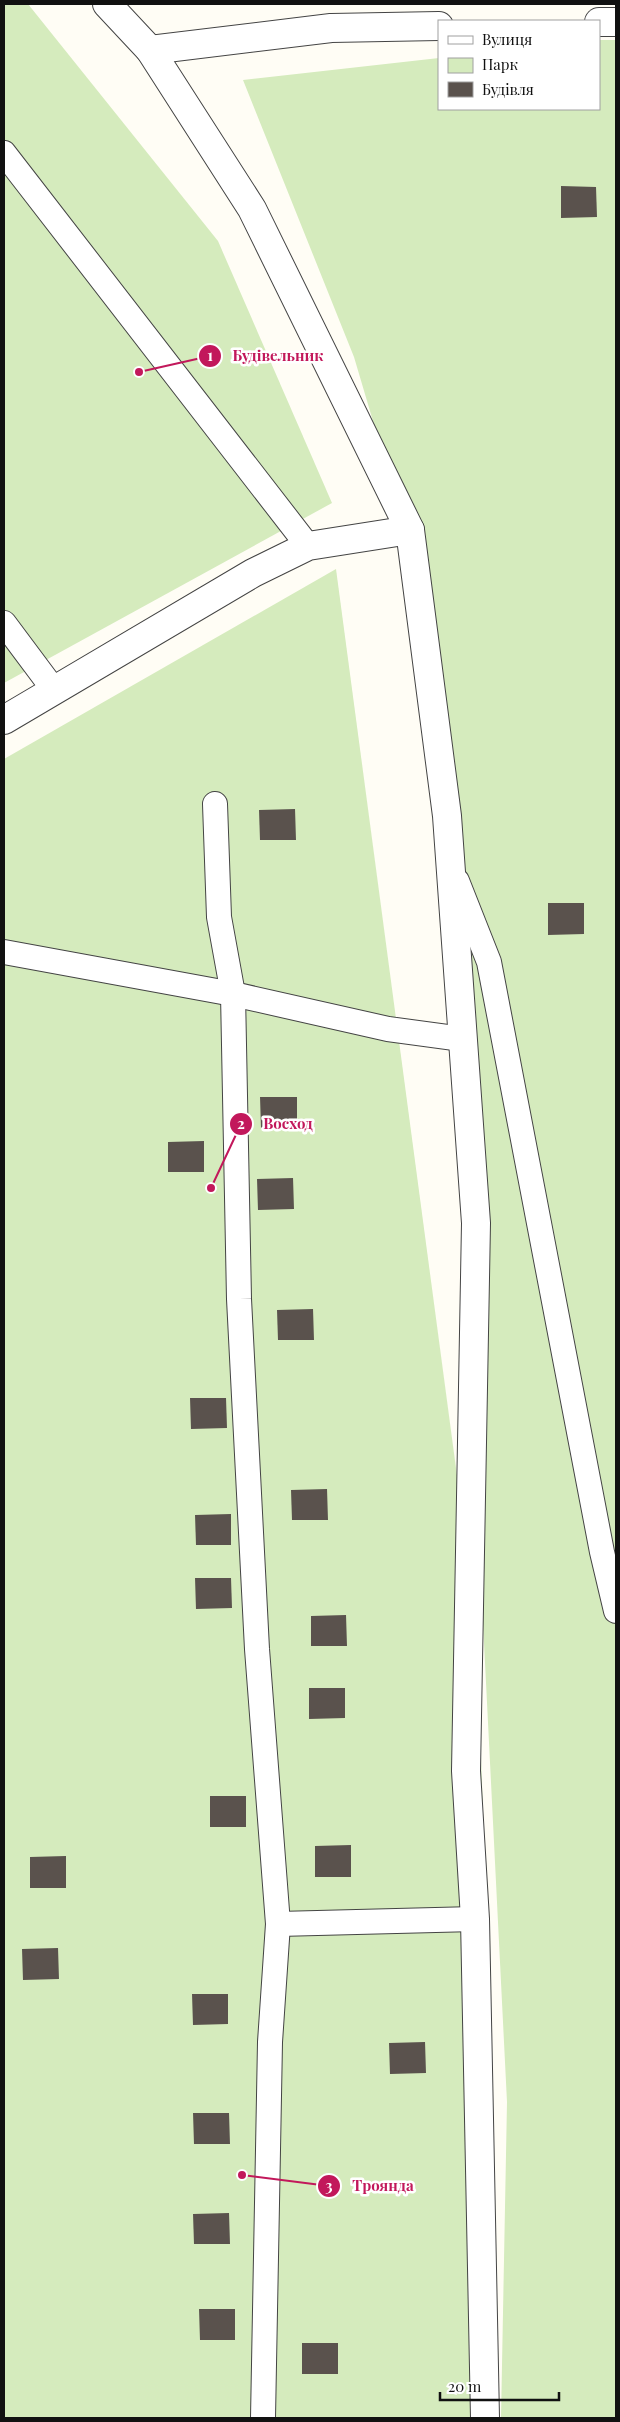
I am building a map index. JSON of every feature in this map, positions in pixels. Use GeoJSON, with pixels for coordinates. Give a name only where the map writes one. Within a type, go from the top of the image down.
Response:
{"type":"FeatureCollection","features":[{"type":"Feature","properties":{"kind":"street"},"geometry":{"type":"LineString","coordinates":[[107,4],[150,50],[252,209],[410,530],[446,816],[476,1223],[466,1771],[475,1919],[485,2418]]}},
{"type":"Feature","properties":{"kind":"street"},"geometry":{"type":"LineString","coordinates":[[600,22],[616,22]]}},
{"type":"Feature","properties":{"kind":"street"},"geometry":{"type":"LineString","coordinates":[[150,50],[331,28],[438,26]]}},
{"type":"Feature","properties":{"kind":"street"},"geometry":{"type":"LineString","coordinates":[[4,720],[253,573],[308,546],[410,530]]}},
{"type":"Feature","properties":{"kind":"lane"},"geometry":{"type":"LineString","coordinates":[[4,153],[308,546]]}},
{"type":"Feature","properties":{"kind":"lane"},"geometry":{"type":"LineString","coordinates":[[4,623],[54,690]]}},
{"type":"Feature","properties":{"kind":"lane"},"geometry":{"type":"LineString","coordinates":[[215,804],[218,917],[233,994],[239,1299],[257,1649],[278,1924],[270,2042],[263,2418]]}},
{"type":"Feature","properties":{"kind":"lane"},"geometry":{"type":"LineString","coordinates":[[446,816],[458,888],[489,962],[602,1552],[616,1611]]}},
{"type":"Feature","properties":{"kind":"lane"},"geometry":{"type":"LineString","coordinates":[[4,952],[233,994],[388,1029],[462,1038]]}},
{"type":"Feature","properties":{"kind":"lane"},"geometry":{"type":"LineString","coordinates":[[278,1924],[475,1919]]}},
{"type":"Feature","properties":{"kind":"green space"},"geometry":{"type":"Polygon","coordinates":[[[4,4],[28,4],[218,241],[332,503],[4,683],[4,4]]]}},
{"type":"Feature","properties":{"kind":"green space"},"geometry":{"type":"Polygon","coordinates":[[[600,40],[616,40],[616,2418],[501,2418],[507,2102],[433,624],[354,357],[243,80],[438,58],[438,110],[600,110],[600,40]]]}},
{"type":"Feature","properties":{"kind":"green space"},"geometry":{"type":"Polygon","coordinates":[[[336,569],[476,1618],[487,1923],[474,2418],[4,2418],[4,759],[336,569]]]}},
{"type":"Feature","properties":{"kind":"building"},"geometry":{"type":"Polygon","coordinates":[[[561,186],[596,187],[597,217],[561,218],[561,186]]]}},
{"type":"Feature","properties":{"kind":"building"},"geometry":{"type":"Polygon","coordinates":[[[295,809],[296,840],[260,840],[259,810],[295,809]]]}},
{"type":"Feature","properties":{"kind":"building"},"geometry":{"type":"Polygon","coordinates":[[[548,903],[584,903],[584,934],[548,935],[548,903]]]}},
{"type":"Feature","properties":{"kind":"building"},"geometry":{"type":"Polygon","coordinates":[[[260,1097],[297,1097],[297,1128],[261,1128],[260,1097]]]}},
{"type":"Feature","properties":{"kind":"building"},"geometry":{"type":"Polygon","coordinates":[[[204,1141],[204,1172],[168,1172],[168,1142],[204,1141]]]}},
{"type":"Feature","properties":{"kind":"building"},"geometry":{"type":"Polygon","coordinates":[[[293,1178],[294,1209],[258,1210],[257,1179],[293,1178]]]}},
{"type":"Feature","properties":{"kind":"building"},"geometry":{"type":"Polygon","coordinates":[[[313,1309],[314,1340],[278,1340],[277,1310],[313,1309]]]}},
{"type":"Feature","properties":{"kind":"building"},"geometry":{"type":"Polygon","coordinates":[[[190,1398],[226,1398],[227,1428],[191,1429],[190,1398]]]}},
{"type":"Feature","properties":{"kind":"building"},"geometry":{"type":"Polygon","coordinates":[[[327,1489],[328,1520],[292,1520],[291,1490],[327,1489]]]}},
{"type":"Feature","properties":{"kind":"building"},"geometry":{"type":"Polygon","coordinates":[[[231,1514],[231,1545],[196,1545],[195,1515],[231,1514]]]}},
{"type":"Feature","properties":{"kind":"building"},"geometry":{"type":"Polygon","coordinates":[[[195,1578],[231,1578],[232,1608],[196,1609],[195,1578]]]}},
{"type":"Feature","properties":{"kind":"building"},"geometry":{"type":"Polygon","coordinates":[[[346,1615],[347,1646],[311,1646],[311,1616],[346,1615]]]}},
{"type":"Feature","properties":{"kind":"building"},"geometry":{"type":"Polygon","coordinates":[[[309,1688],[345,1688],[345,1718],[309,1719],[309,1688]]]}},
{"type":"Feature","properties":{"kind":"building"},"geometry":{"type":"Polygon","coordinates":[[[210,1796],[246,1796],[246,1827],[210,1827],[210,1796]]]}},
{"type":"Feature","properties":{"kind":"building"},"geometry":{"type":"Polygon","coordinates":[[[351,1845],[351,1877],[315,1877],[315,1846],[351,1845]]]}},
{"type":"Feature","properties":{"kind":"building"},"geometry":{"type":"Polygon","coordinates":[[[66,1856],[66,1888],[30,1888],[30,1857],[66,1856]]]}},
{"type":"Feature","properties":{"kind":"building"},"geometry":{"type":"Polygon","coordinates":[[[58,1948],[59,1979],[23,1980],[22,1949],[58,1948]]]}},
{"type":"Feature","properties":{"kind":"building"},"geometry":{"type":"Polygon","coordinates":[[[192,1994],[228,1994],[228,2024],[193,2025],[192,1994]]]}},
{"type":"Feature","properties":{"kind":"building"},"geometry":{"type":"Polygon","coordinates":[[[425,2042],[426,2073],[390,2074],[389,2043],[425,2042]]]}},
{"type":"Feature","properties":{"kind":"building"},"geometry":{"type":"Polygon","coordinates":[[[193,2113],[229,2113],[230,2144],[194,2144],[193,2113]]]}},
{"type":"Feature","properties":{"kind":"building"},"geometry":{"type":"Polygon","coordinates":[[[229,2213],[230,2244],[194,2244],[193,2214],[229,2213]]]}},
{"type":"Feature","properties":{"kind":"building"},"geometry":{"type":"Polygon","coordinates":[[[199,2309],[235,2309],[235,2340],[200,2340],[199,2309]]]}},
{"type":"Feature","properties":{"kind":"building"},"geometry":{"type":"Polygon","coordinates":[[[302,2343],[338,2343],[338,2374],[302,2374],[302,2343]]]}},
{"type":"Feature","properties":{"kind":"place","name":"Будівельник"},"geometry":{"type":"Point","coordinates":[139,372]}},
{"type":"Feature","properties":{"kind":"place","name":"Восход"},"geometry":{"type":"Point","coordinates":[211,1188]}},
{"type":"Feature","properties":{"kind":"place","name":"Троянда"},"geometry":{"type":"Point","coordinates":[242,2175]}}]}
